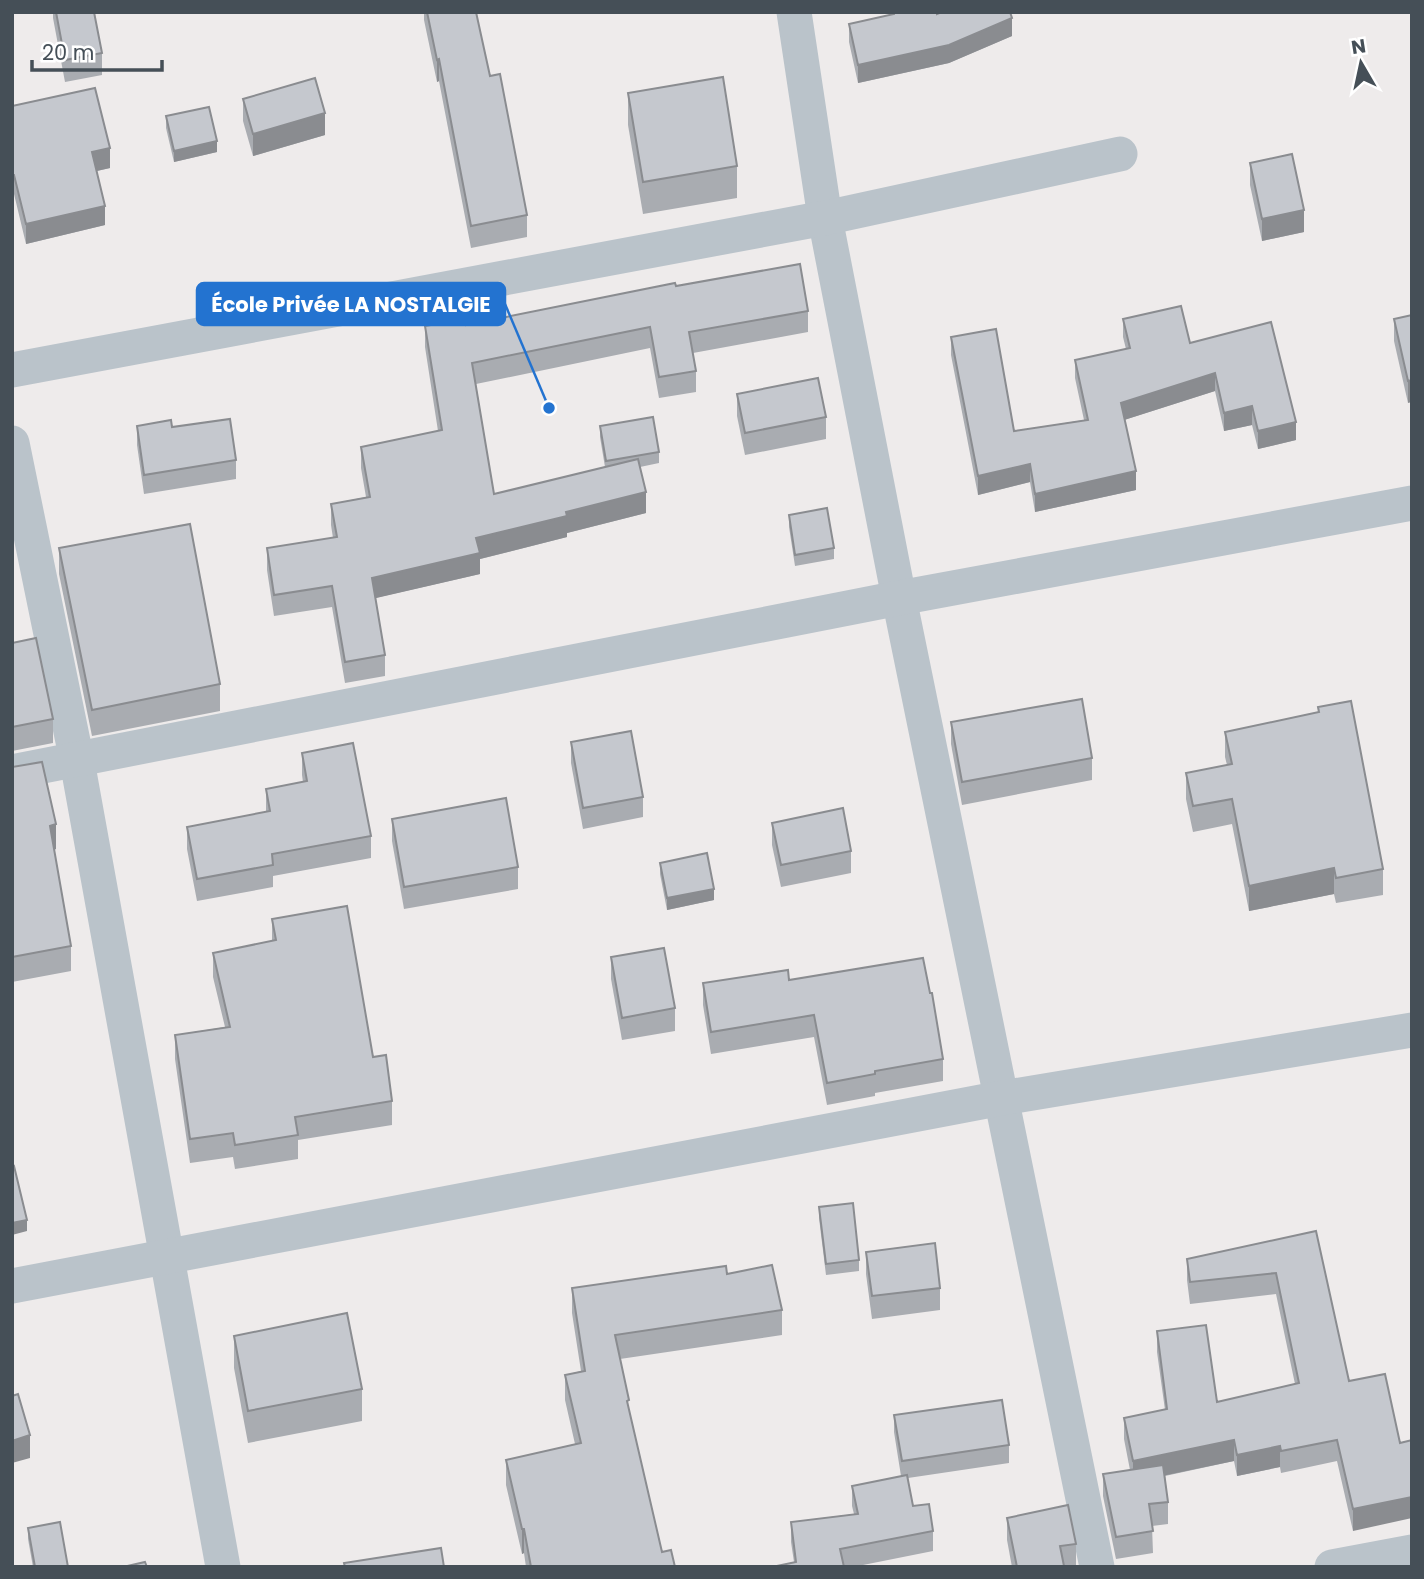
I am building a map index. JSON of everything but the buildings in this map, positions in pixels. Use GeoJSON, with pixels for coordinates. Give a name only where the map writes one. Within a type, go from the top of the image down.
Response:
{"type":"FeatureCollection","features":[{"type":"Feature","properties":{"kind":"street"},"geometry":{"type":"LineString","coordinates":[[794,12],[825,218],[899,598],[1097,1567]]}},
{"type":"Feature","properties":{"kind":"street"},"geometry":{"type":"LineString","coordinates":[[12,370],[825,218],[1120,154]]}},
{"type":"Feature","properties":{"kind":"street"},"geometry":{"type":"LineString","coordinates":[[12,443],[77,761],[223,1567]]}},
{"type":"Feature","properties":{"kind":"street"},"geometry":{"type":"LineString","coordinates":[[12,772],[899,598],[1412,503]]}},
{"type":"Feature","properties":{"kind":"street"},"geometry":{"type":"LineString","coordinates":[[12,1286],[1002,1098],[1412,1030]]}},
{"type":"Feature","properties":{"kind":"street"},"geometry":{"type":"LineString","coordinates":[[1332,1567],[1412,1552]]}},
{"type":"Feature","properties":{"kind":"place","name":"École Privée LA NOSTALGIE"},"geometry":{"type":"Point","coordinates":[549,408]}}]}
